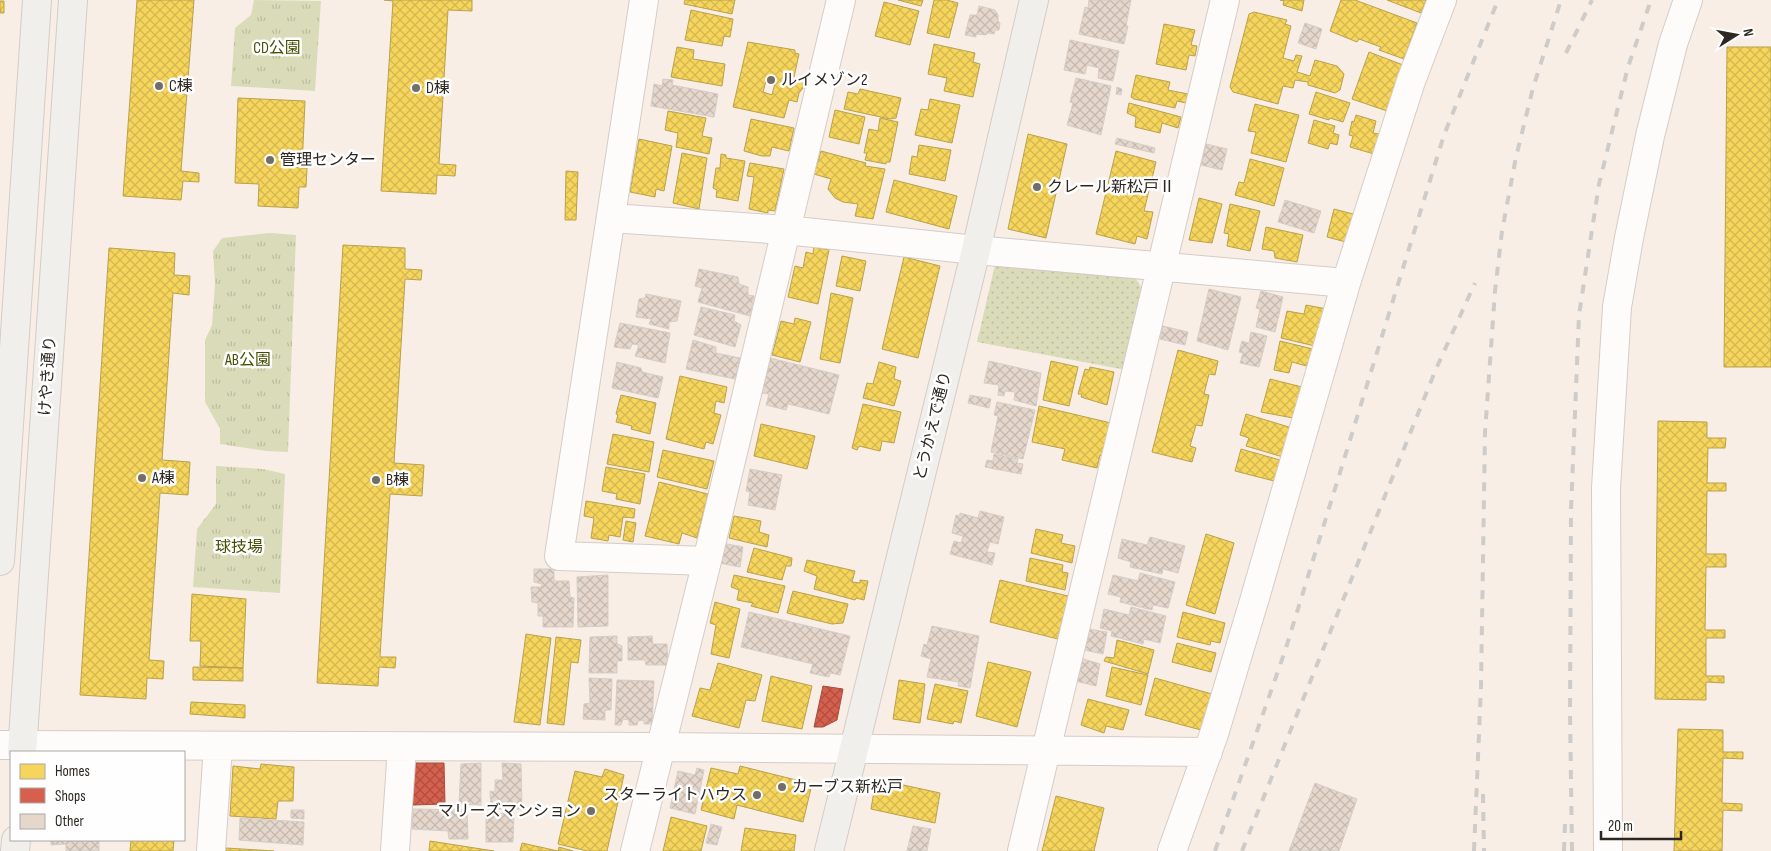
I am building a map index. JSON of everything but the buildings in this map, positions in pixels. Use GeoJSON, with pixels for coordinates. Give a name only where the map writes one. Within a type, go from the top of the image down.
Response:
{"type":"FeatureCollection","features":[{"type":"Feature","properties":{"kind":"street"},"geometry":{"type":"LineString","coordinates":[[0,561],[37,0]]}},
{"type":"Feature","properties":{"kind":"street","name":"けやき通り"},"geometry":{"type":"LineString","coordinates":[[15,747],[73,0]]}},
{"type":"Feature","properties":{"kind":"street"},"geometry":{"type":"LineString","coordinates":[[644,0],[559,556],[707,561]]}},
{"type":"Feature","properties":{"kind":"street"},"geometry":{"type":"LineString","coordinates":[[635,851],[707,561],[841,0]]}},
{"type":"Feature","properties":{"kind":"street","name":"とうかえで通り"},"geometry":{"type":"LineString","coordinates":[[829,851],[976,250],[1034,0]]}},
{"type":"Feature","properties":{"kind":"street"},"geometry":{"type":"LineString","coordinates":[[1022,851],[1225,0]]}},
{"type":"Feature","properties":{"kind":"street"},"geometry":{"type":"LineString","coordinates":[[1172,851],[1208,752],[1254,601],[1346,283],[1411,81],[1442,0]]}},
{"type":"Feature","properties":{"kind":"street"},"geometry":{"type":"LineString","coordinates":[[1608,851],[1606,488],[1617,307],[1650,136],[1673,44],[1688,0]]}},
{"type":"Feature","properties":{"kind":"street"},"geometry":{"type":"LineString","coordinates":[[611,218],[786,230],[976,250],[1346,283]]}},
{"type":"Feature","properties":{"kind":"street"},"geometry":{"type":"LineString","coordinates":[[211,851],[218,746]]}},
{"type":"Feature","properties":{"kind":"street"},"geometry":{"type":"LineString","coordinates":[[15,747],[660,747],[1208,752]]}},
{"type":"Feature","properties":{"kind":"street"},"geometry":{"type":"LineString","coordinates":[[395,851],[402,747]]}},
{"type":"Feature","properties":{"kind":"green space","name":"CD公園"},"geometry":{"type":"Polygon","coordinates":[[[254,0],[321,1],[315,91],[231,86],[235,28],[251,15],[254,0]]]}},
{"type":"Feature","properties":{"kind":"green space","name":"AB公園"},"geometry":{"type":"Polygon","coordinates":[[[269,233],[296,235],[288,452],[266,451],[220,444],[220,429],[205,402],[205,340],[212,325],[215,284],[213,251],[222,238],[269,233]]]}},
{"type":"Feature","properties":{"kind":"green space"},"geometry":{"type":"Polygon","coordinates":[[[995,265],[1133,276],[1139,283],[1143,293],[1126,370],[977,342],[995,265]]]}},
{"type":"Feature","properties":{"kind":"green space","name":"球技場"},"geometry":{"type":"Polygon","coordinates":[[[216,466],[263,469],[285,474],[280,593],[193,587],[197,529],[216,504],[216,466]]]}},
{"type":"Feature","properties":{"kind":"railway"},"geometry":{"type":"LineString","coordinates":[[1215,851],[1285,651],[1444,135],[1498,0]]}},
{"type":"Feature","properties":{"kind":"railway"},"geometry":{"type":"LineString","coordinates":[[1474,851],[1481,686],[1485,433],[1495,291],[1502,231],[1516,157],[1533,88],[1561,0]]}},
{"type":"Feature","properties":{"kind":"railway"},"geometry":{"type":"LineString","coordinates":[[1566,53],[1592,0]]}},
{"type":"Feature","properties":{"kind":"railway"},"geometry":{"type":"LineString","coordinates":[[1572,851],[1570,713],[1571,510],[1579,315],[1599,184],[1628,67],[1651,0]]}},
{"type":"Feature","properties":{"kind":"railway"},"geometry":{"type":"LineString","coordinates":[[1242,851],[1436,369],[1475,283]]}},
{"type":"Feature","properties":{"kind":"railway"},"geometry":{"type":"LineString","coordinates":[[1483,794],[1484,851]]}},
{"type":"Feature","properties":{"kind":"railway"},"geometry":{"type":"LineString","coordinates":[[1564,851],[1565,823]]}},
{"type":"Feature","properties":{"kind":"place","name":"ルイメゾン2"},"geometry":{"type":"Point","coordinates":[771,80]}},
{"type":"Feature","properties":{"kind":"place","name":"C棟"},"geometry":{"type":"Point","coordinates":[159,86]}},
{"type":"Feature","properties":{"kind":"place","name":"D棟"},"geometry":{"type":"Point","coordinates":[416,88]}},
{"type":"Feature","properties":{"kind":"place","name":"管理センター"},"geometry":{"type":"Point","coordinates":[270,160]}},
{"type":"Feature","properties":{"kind":"place","name":"クレール新松戸Ⅱ"},"geometry":{"type":"Point","coordinates":[1037,187]}},
{"type":"Feature","properties":{"kind":"place","name":"A棟"},"geometry":{"type":"Point","coordinates":[142,478]}},
{"type":"Feature","properties":{"kind":"place","name":"B棟"},"geometry":{"type":"Point","coordinates":[376,480]}},
{"type":"Feature","properties":{"kind":"place","name":"カーブス新松戸"},"geometry":{"type":"Point","coordinates":[782,787]}},
{"type":"Feature","properties":{"kind":"place","name":"スターライトハウス"},"geometry":{"type":"Point","coordinates":[757,795]}},
{"type":"Feature","properties":{"kind":"place","name":"マリーズマンション"},"geometry":{"type":"Point","coordinates":[591,811]}}]}
